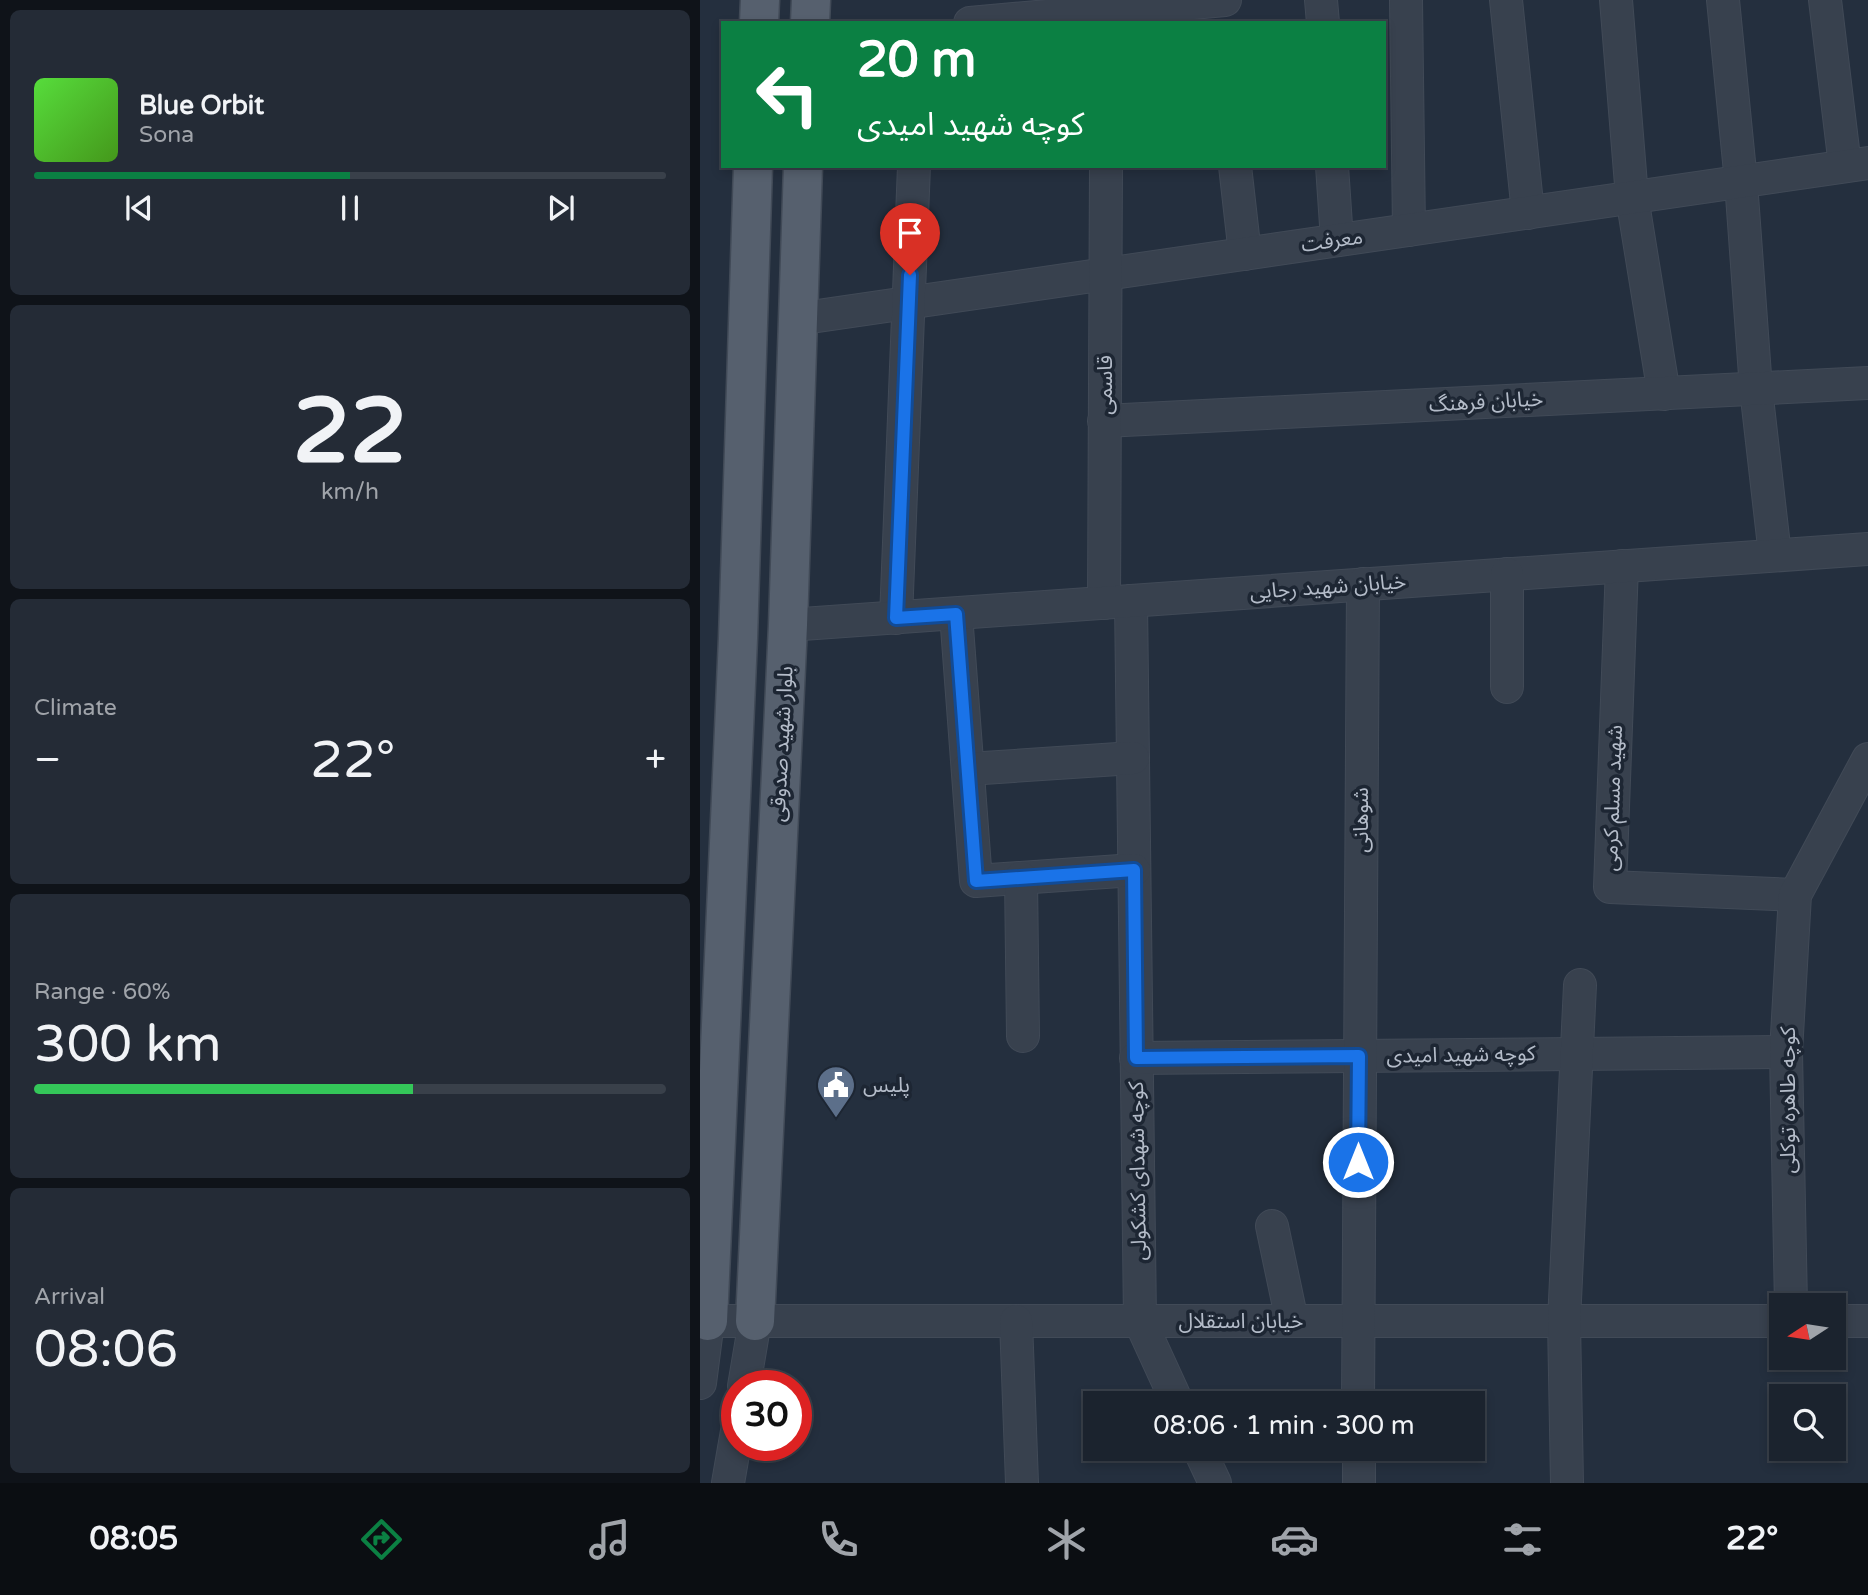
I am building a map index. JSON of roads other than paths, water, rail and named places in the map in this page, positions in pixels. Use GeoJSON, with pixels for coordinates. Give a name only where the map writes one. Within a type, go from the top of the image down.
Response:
{"type":"FeatureCollection","features":[{"type":"Feature","properties":{"kind":"main road"},"geometry":{"type":"LineString","coordinates":[[759,21],[760,0]]}},
{"type":"Feature","properties":{"kind":"main road"},"geometry":{"type":"LineString","coordinates":[[810,0],[810,21]]}},
{"type":"Feature","properties":{"kind":"main road"},"geometry":{"type":"LineString","coordinates":[[704,1321],[738,638],[753,168]]}},
{"type":"Feature","properties":{"kind":"main road","name":"بلوار شهید صدوقی"},"geometry":{"type":"LineString","coordinates":[[755,1321],[788,625],[803,168]]}},
{"type":"Feature","properties":{"kind":"street"},"geometry":{"type":"LineString","coordinates":[[1216,0],[1218,21]]}},
{"type":"Feature","properties":{"kind":"street"},"geometry":{"type":"LineString","coordinates":[[977,21],[1018,9],[1107,17],[1225,0]]}},
{"type":"Feature","properties":{"kind":"street"},"geometry":{"type":"LineString","coordinates":[[1321,0],[1322,21]]}},
{"type":"Feature","properties":{"kind":"street"},"geometry":{"type":"LineString","coordinates":[[1406,0],[1409,230]]}},
{"type":"Feature","properties":{"kind":"street"},"geometry":{"type":"LineString","coordinates":[[1506,0],[1528,212]]}},
{"type":"Feature","properties":{"kind":"street"},"geometry":{"type":"LineString","coordinates":[[1616,0],[1632,197],[1664,394]]}},
{"type":"Feature","properties":{"kind":"street"},"geometry":{"type":"LineString","coordinates":[[1723,0],[1741,181],[1756,389],[1775,555]]}},
{"type":"Feature","properties":{"kind":"street"},"geometry":{"type":"LineString","coordinates":[[1825,0],[1856,165]]}},
{"type":"Feature","properties":{"kind":"street","name":"معرفت"},"geometry":{"type":"LineString","coordinates":[[797,319],[1856,165]]}},
{"type":"Feature","properties":{"kind":"street"},"geometry":{"type":"LineString","coordinates":[[896,618],[914,168]]}},
{"type":"Feature","properties":{"kind":"street","name":"قاسمی"},"geometry":{"type":"LineString","coordinates":[[1106,168],[1104,421],[1117,602]]}},
{"type":"Feature","properties":{"kind":"street"},"geometry":{"type":"LineString","coordinates":[[1235,168],[1245,254]]}},
{"type":"Feature","properties":{"kind":"street"},"geometry":{"type":"LineString","coordinates":[[1332,168],[1337,240]]}},
{"type":"Feature","properties":{"kind":"street","name":"خیابان فرهنگ"},"geometry":{"type":"LineString","coordinates":[[1104,421],[1868,383]]}},
{"type":"Feature","properties":{"kind":"street","name":"خیابان شهید رجایی"},"geometry":{"type":"LineString","coordinates":[[788,625],[1868,549]]}},
{"type":"Feature","properties":{"kind":"street","name":"شهید مسلم کرمی"},"geometry":{"type":"LineString","coordinates":[[1622,566],[1610,887],[1796,895]]}},
{"type":"Feature","properties":{"kind":"street"},"geometry":{"type":"LineString","coordinates":[[1507,574],[1507,687]]}},
{"type":"Feature","properties":{"kind":"street","name":"شوهانی"},"geometry":{"type":"LineString","coordinates":[[1358,1391],[1363,584]]}},
{"type":"Feature","properties":{"kind":"street","name":"کوچه شهدای کشکولی"},"geometry":{"type":"LineString","coordinates":[[1117,602],[1133,758],[1140,1321]]}},
{"type":"Feature","properties":{"kind":"street"},"geometry":{"type":"LineString","coordinates":[[956,614],[976,881],[1134,870]]}},
{"type":"Feature","properties":{"kind":"street"},"geometry":{"type":"LineString","coordinates":[[968,769],[1133,758]]}},
{"type":"Feature","properties":{"kind":"street"},"geometry":{"type":"LineString","coordinates":[[1796,895],[1867,763]]}},
{"type":"Feature","properties":{"kind":"street"},"geometry":{"type":"LineString","coordinates":[[1021,877],[1023,1036]]}},
{"type":"Feature","properties":{"kind":"street","name":"کوچه طاهره توکلی"},"geometry":{"type":"LineString","coordinates":[[1791,1293],[1786,1052],[1796,895]]}},
{"type":"Feature","properties":{"kind":"street"},"geometry":{"type":"LineString","coordinates":[[1567,1483],[1564,1321],[1580,985]]}},
{"type":"Feature","properties":{"kind":"street","name":"کوچه شهید امیدی"},"geometry":{"type":"LineString","coordinates":[[1136,1058],[1786,1052]]}},
{"type":"Feature","properties":{"kind":"street"},"geometry":{"type":"LineString","coordinates":[[1272,1226],[1292,1321]]}},
{"type":"Feature","properties":{"kind":"street"},"geometry":{"type":"LineString","coordinates":[[700,1383],[704,1321]]}},
{"type":"Feature","properties":{"kind":"street","name":"خیابان استقلال"},"geometry":{"type":"LineString","coordinates":[[704,1321],[1769,1321]]}},
{"type":"Feature","properties":{"kind":"street"},"geometry":{"type":"LineString","coordinates":[[747,1370],[755,1321]]}},
{"type":"Feature","properties":{"kind":"street"},"geometry":{"type":"LineString","coordinates":[[1016,1321],[1022,1483]]}},
{"type":"Feature","properties":{"kind":"street"},"geometry":{"type":"LineString","coordinates":[[1140,1321],[1172,1391]]}},
{"type":"Feature","properties":{"kind":"street"},"geometry":{"type":"LineString","coordinates":[[1846,1321],[1868,1321]]}},
{"type":"Feature","properties":{"kind":"street"},"geometry":{"type":"LineString","coordinates":[[728,1483],[732,1461]]}},
{"type":"Feature","properties":{"kind":"street"},"geometry":{"type":"LineString","coordinates":[[1205,1461],[1215,1483]]}},
{"type":"Feature","properties":{"kind":"street"},"geometry":{"type":"LineString","coordinates":[[1359,1461],[1359,1483]]}},
{"type":"Feature","properties":{"kind":"place","name":"پلیس"},"geometry":{"type":"Point","coordinates":[836,1119]}}]}
